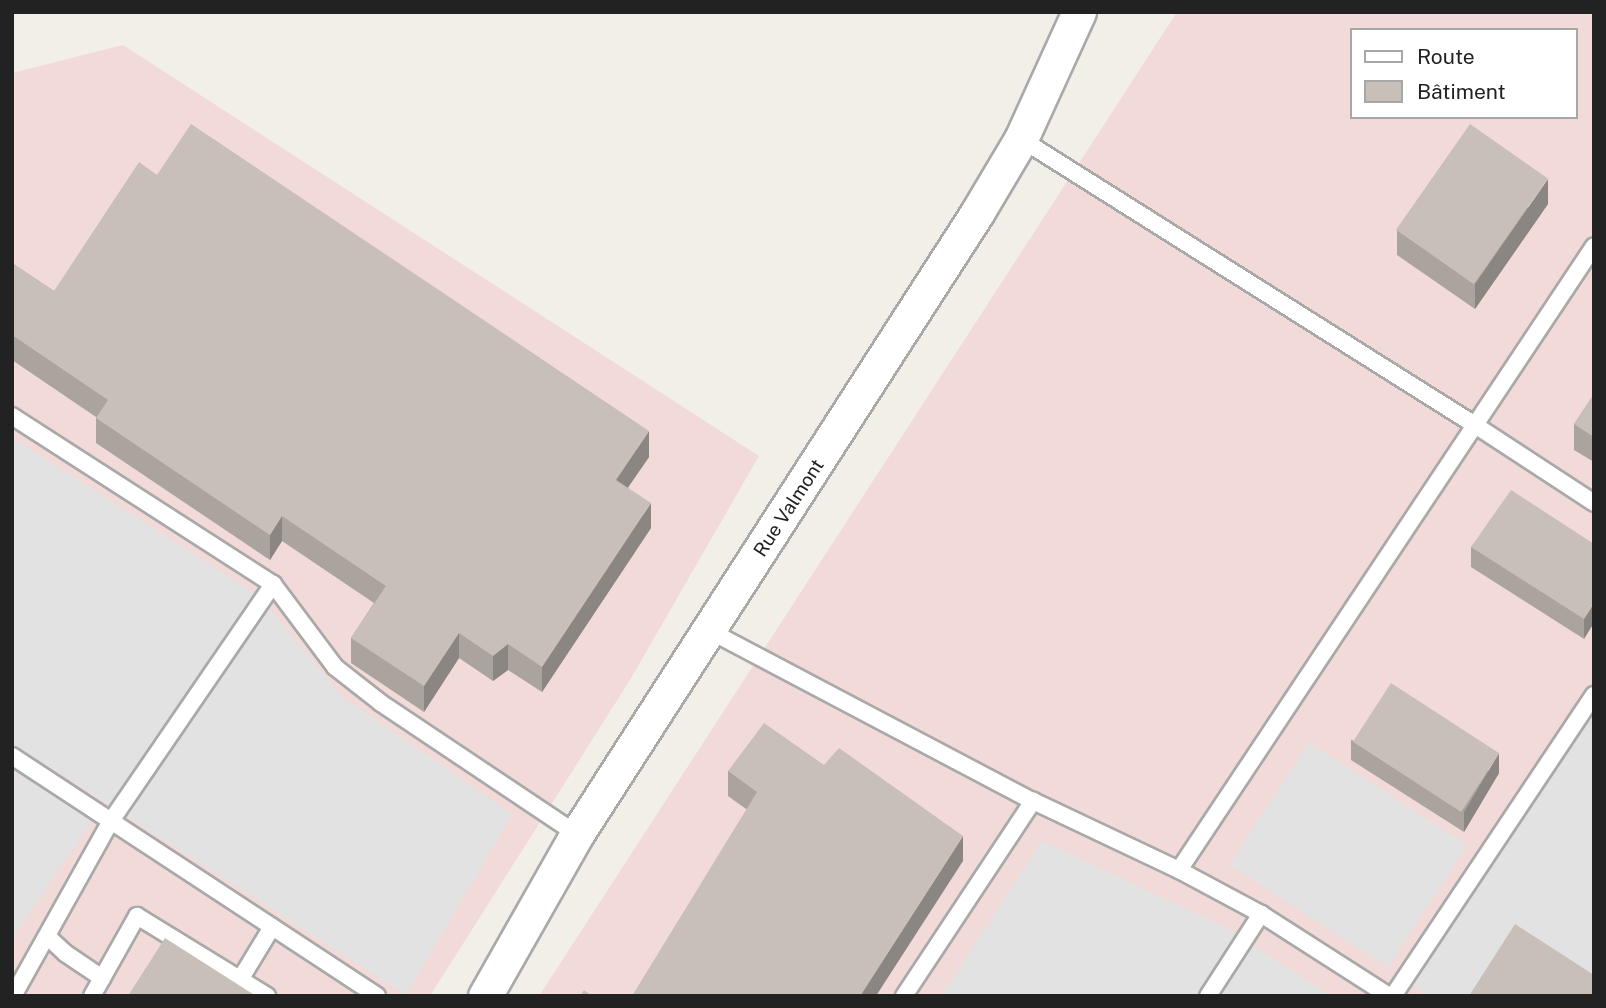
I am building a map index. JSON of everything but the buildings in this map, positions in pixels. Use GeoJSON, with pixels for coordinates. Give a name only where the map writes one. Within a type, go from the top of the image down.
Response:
{"type":"FeatureCollection","features":[{"type":"Feature","properties":{"kind":"street","name":"Rue Valmont"},"geometry":{"type":"LineString","coordinates":[[485,996],[577,834],[916,310],[1021,139],[1079,12]]}},
{"type":"Feature","properties":{"kind":"lane"},"geometry":{"type":"LineString","coordinates":[[1021,139],[1594,503]]}},
{"type":"Feature","properties":{"kind":"lane"},"geometry":{"type":"LineString","coordinates":[[1179,870],[1594,246]]}},
{"type":"Feature","properties":{"kind":"lane"},"geometry":{"type":"LineString","coordinates":[[12,416],[273,584],[335,667],[381,703],[577,834]]}},
{"type":"Feature","properties":{"kind":"lane"},"geometry":{"type":"LineString","coordinates":[[13,996],[111,821],[273,584]]}},
{"type":"Feature","properties":{"kind":"lane"},"geometry":{"type":"LineString","coordinates":[[710,631],[1033,801],[1179,870],[1261,914],[1391,996],[1594,695]]}},
{"type":"Feature","properties":{"kind":"lane"},"geometry":{"type":"LineString","coordinates":[[12,756],[377,996]]}},
{"type":"Feature","properties":{"kind":"lane"},"geometry":{"type":"LineString","coordinates":[[904,996],[1033,801]]}},
{"type":"Feature","properties":{"kind":"lane"},"geometry":{"type":"LineString","coordinates":[[1208,996],[1261,914]]}},
{"type":"Feature","properties":{"kind":"lane"},"geometry":{"type":"LineString","coordinates":[[92,996],[137,916],[267,996]]}},
{"type":"Feature","properties":{"kind":"lane"},"geometry":{"type":"LineString","coordinates":[[241,978],[272,927]]}},
{"type":"Feature","properties":{"kind":"lane"},"geometry":{"type":"LineString","coordinates":[[47,936],[65,953],[102,978]]}},
{"type":"Feature","properties":{"kind":"shaded area"},"geometry":{"type":"Polygon","coordinates":[[[1177,12],[1594,12],[1594,996],[539,996],[1177,12]]]}},
{"type":"Feature","properties":{"kind":"shaded area"},"geometry":{"type":"Polygon","coordinates":[[[123,45],[759,456],[630,680],[430,996],[12,996],[12,73],[123,45]]]}},
{"type":"Feature","properties":{"kind":"shaded area"},"geometry":{"type":"Polygon","coordinates":[[[12,437],[259,596],[342,696],[513,814],[406,995],[12,743],[12,437]]]}},
{"type":"Feature","properties":{"kind":"shaded area"},"geometry":{"type":"Polygon","coordinates":[[[1594,702],[1594,988],[1431,996],[1410,984],[1594,702]]]}},
{"type":"Feature","properties":{"kind":"shaded area"},"geometry":{"type":"Polygon","coordinates":[[[1309,742],[1468,845],[1388,967],[1229,864],[1309,742]]]}},
{"type":"Feature","properties":{"kind":"shaded area"},"geometry":{"type":"Polygon","coordinates":[[[12,770],[92,821],[12,939],[12,770]]]}},
{"type":"Feature","properties":{"kind":"shaded area"},"geometry":{"type":"Polygon","coordinates":[[[1042,841],[1226,927],[1331,996],[941,996],[1042,841]]]}}]}
